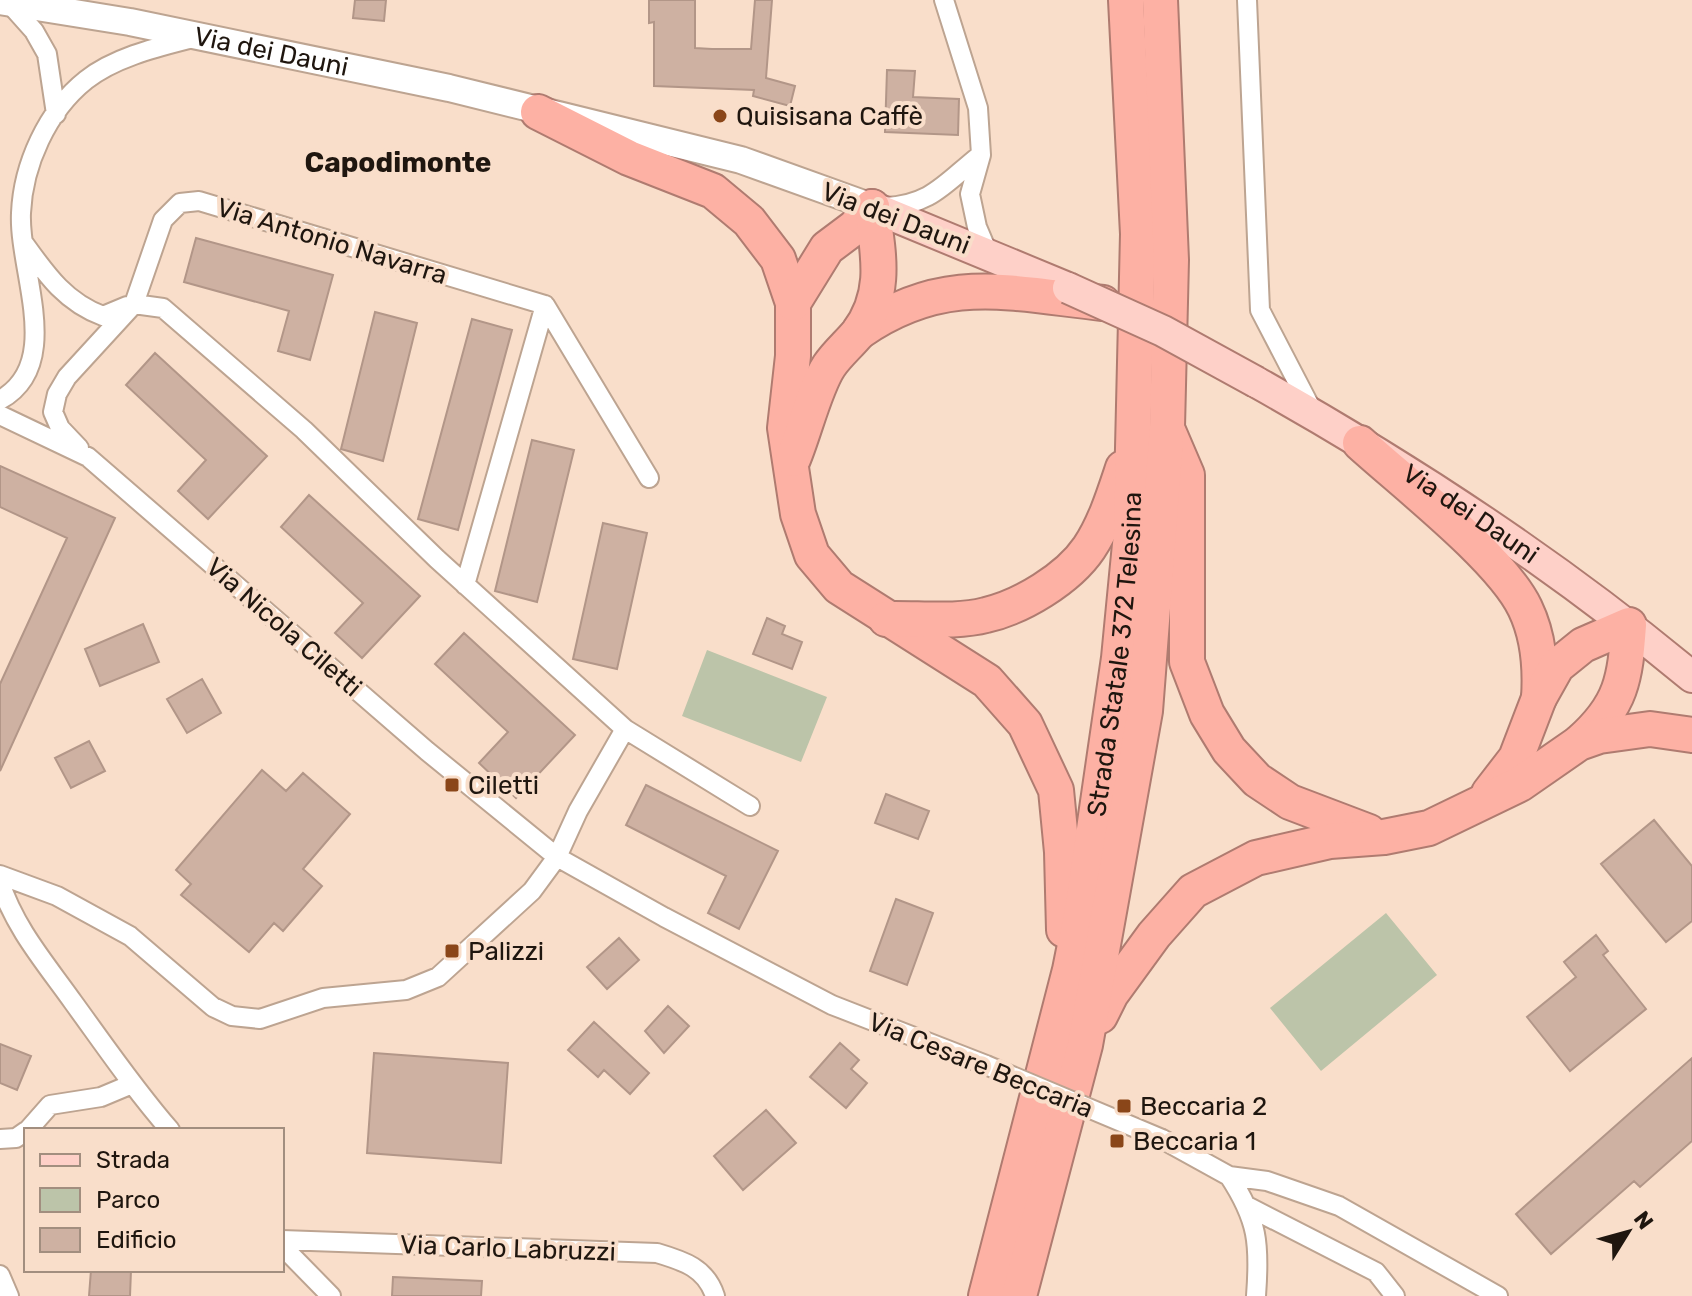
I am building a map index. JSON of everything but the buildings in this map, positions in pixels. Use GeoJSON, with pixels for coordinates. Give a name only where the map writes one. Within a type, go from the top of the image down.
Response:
{"type":"FeatureCollection","features":[{"type":"Feature","properties":{"kind":"highway","name":"Strada Statale 372 Telesina"},"geometry":{"type":"LineString","coordinates":[[986,1296],[1070,970],[1083,905],[1119,658],[1131,534],[1138,234],[1126,0]]}},
{"type":"Feature","properties":{"kind":"highway","name":"Strada Statale 372 Telesina"},"geometry":{"type":"LineString","coordinates":[[1019,1296],[1085,1045],[1145,711],[1167,427],[1171,260],[1160,0]]}},
{"type":"Feature","properties":{"kind":"highway"},"geometry":{"type":"LineString","coordinates":[[538,112],[629,158],[713,191],[749,221],[778,259],[793,303],[793,356],[785,428],[798,514],[812,555],[839,587],[987,681],[1025,724],[1056,790],[1062,852],[1062,914],[1070,970]]}},
{"type":"Feature","properties":{"kind":"highway"},"geometry":{"type":"LineString","coordinates":[[793,303],[827,248],[855,227],[872,207]]}},
{"type":"Feature","properties":{"kind":"highway"},"geometry":{"type":"LineString","coordinates":[[791,463],[828,367],[859,332],[875,304],[880,285],[872,207]]}},
{"type":"Feature","properties":{"kind":"highway"},"geometry":{"type":"LineString","coordinates":[[859,332],[902,306],[955,291],[1103,303]]}},
{"type":"Feature","properties":{"kind":"highway"},"geometry":{"type":"LineString","coordinates":[[1167,427],[1187,475],[1187,662],[1207,714],[1229,750],[1257,780],[1290,802],[1384,837]]}},
{"type":"Feature","properties":{"kind":"highway"},"geometry":{"type":"LineString","coordinates":[[886,619],[985,616],[1023,601],[1054,581],[1088,550],[1111,506],[1132,441]]}},
{"type":"Feature","properties":{"kind":"highway"},"geometry":{"type":"LineString","coordinates":[[1360,443],[1496,568],[1513,588],[1534,629],[1539,653],[1539,698]]}},
{"type":"Feature","properties":{"kind":"highway"},"geometry":{"type":"LineString","coordinates":[[1484,800],[1516,758],[1552,673],[1569,654],[1629,625]]}},
{"type":"Feature","properties":{"kind":"highway"},"geometry":{"type":"LineString","coordinates":[[1085,1045],[1111,994],[1154,935],[1193,891],[1256,858],[1330,841],[1384,837],[1429,828],[1456,818],[1484,800],[1520,784],[1579,743],[1601,723],[1619,694],[1629,625]]}},
{"type":"Feature","properties":{"kind":"highway"},"geometry":{"type":"LineString","coordinates":[[1579,743],[1634,730],[1692,735]]}},
{"type":"Feature","properties":{"kind":"main road","name":"Via dei Dauni"},"geometry":{"type":"LineString","coordinates":[[4,2],[130,22],[195,38],[449,88],[741,160],[988,253],[1103,303],[1314,414],[1506,535],[1629,625],[1692,677]]}},
{"type":"Feature","properties":{"kind":"street"},"geometry":{"type":"LineString","coordinates":[[944,0],[978,108],[981,155],[970,194],[977,227],[988,253]]}},
{"type":"Feature","properties":{"kind":"street"},"geometry":{"type":"LineString","coordinates":[[1247,0],[1260,310],[1314,414]]}},
{"type":"Feature","properties":{"kind":"street"},"geometry":{"type":"LineString","coordinates":[[4,2],[34,31],[47,54],[56,114]]}},
{"type":"Feature","properties":{"kind":"street"},"geometry":{"type":"LineString","coordinates":[[0,400],[29,372],[35,352],[36,333],[25,276],[21,213],[32,154],[56,114],[87,79],[113,64],[195,38]]}},
{"type":"Feature","properties":{"kind":"street"},"geometry":{"type":"LineString","coordinates":[[872,207],[911,206],[940,189],[981,155]]}},
{"type":"Feature","properties":{"kind":"street","name":"Via Antonio Navarra"},"geometry":{"type":"LineString","coordinates":[[88,457],[60,428],[53,412],[57,394],[67,377],[134,304],[163,220],[180,203],[199,201],[545,305]]}},
{"type":"Feature","properties":{"kind":"street"},"geometry":{"type":"LineString","coordinates":[[23,242],[57,288],[81,308],[103,316],[134,304],[163,308],[304,430],[465,585],[625,729],[750,806]]}},
{"type":"Feature","properties":{"kind":"street"},"geometry":{"type":"LineString","coordinates":[[465,585],[545,305]]}},
{"type":"Feature","properties":{"kind":"street"},"geometry":{"type":"LineString","coordinates":[[545,305],[649,478]]}},
{"type":"Feature","properties":{"kind":"street","name":"Via Nicola Ciletti"},"geometry":{"type":"LineString","coordinates":[[0,415],[88,457],[427,751],[557,857]]}},
{"type":"Feature","properties":{"kind":"street"},"geometry":{"type":"LineString","coordinates":[[0,875],[57,896],[130,936],[213,1007],[232,1016],[260,1019],[323,998],[406,990],[438,977],[532,891],[557,857],[578,811],[625,729]]}},
{"type":"Feature","properties":{"kind":"street","name":"Via Cesare Beccaria"},"geometry":{"type":"LineString","coordinates":[[557,857],[832,1005],[1162,1139],[1229,1176],[1267,1181],[1339,1206],[1498,1296]]}},
{"type":"Feature","properties":{"kind":"street"},"geometry":{"type":"LineString","coordinates":[[0,882],[8,909],[17,923],[132,1084],[168,1128]]}},
{"type":"Feature","properties":{"kind":"street"},"geometry":{"type":"LineString","coordinates":[[30,1128],[50,1105],[101,1097],[132,1084]]}},
{"type":"Feature","properties":{"kind":"street"},"geometry":{"type":"LineString","coordinates":[[0,1139],[16,1138],[24,1133]]}},
{"type":"Feature","properties":{"kind":"street"},"geometry":{"type":"LineString","coordinates":[[1229,1176],[1249,1207],[1258,1235],[1256,1296]]}},
{"type":"Feature","properties":{"kind":"street"},"geometry":{"type":"LineString","coordinates":[[1249,1207],[1376,1272],[1395,1296]]}},
{"type":"Feature","properties":{"kind":"street","name":"Via Carlo Labruzzi"},"geometry":{"type":"LineString","coordinates":[[284,1243],[657,1253],[691,1263],[711,1282],[715,1296]]}},
{"type":"Feature","properties":{"kind":"street","name":"Via Carlo Labruzzi"},"geometry":{"type":"LineString","coordinates":[[284,1245],[331,1296]]}},
{"type":"Feature","properties":{"kind":"street"},"geometry":{"type":"LineString","coordinates":[[0,1275],[9,1296]]}},
{"type":"Feature","properties":{"kind":"green space"},"geometry":{"type":"Polygon","coordinates":[[[707,650],[827,697],[801,762],[682,716],[707,650]]]}},
{"type":"Feature","properties":{"kind":"green space"},"geometry":{"type":"Polygon","coordinates":[[[1386,913],[1437,975],[1321,1071],[1270,1008],[1386,913]]]}},
{"type":"Feature","properties":{"kind":"place","name":"Quisisana Caffè"},"geometry":{"type":"Point","coordinates":[720,116]}},
{"type":"Feature","properties":{"kind":"place","name":"Ciletti"},"geometry":{"type":"Point","coordinates":[452,785]}},
{"type":"Feature","properties":{"kind":"place","name":"Palizzi"},"geometry":{"type":"Point","coordinates":[452,951]}},
{"type":"Feature","properties":{"kind":"place","name":"Beccaria 2"},"geometry":{"type":"Point","coordinates":[1124,1106]}},
{"type":"Feature","properties":{"kind":"place","name":"Beccaria 1"},"geometry":{"type":"Point","coordinates":[1117,1141]}},
{"type":"Feature","properties":{"kind":"district","name":"Capodimonte"},"geometry":{"type":"Point","coordinates":[398,162]}}]}
